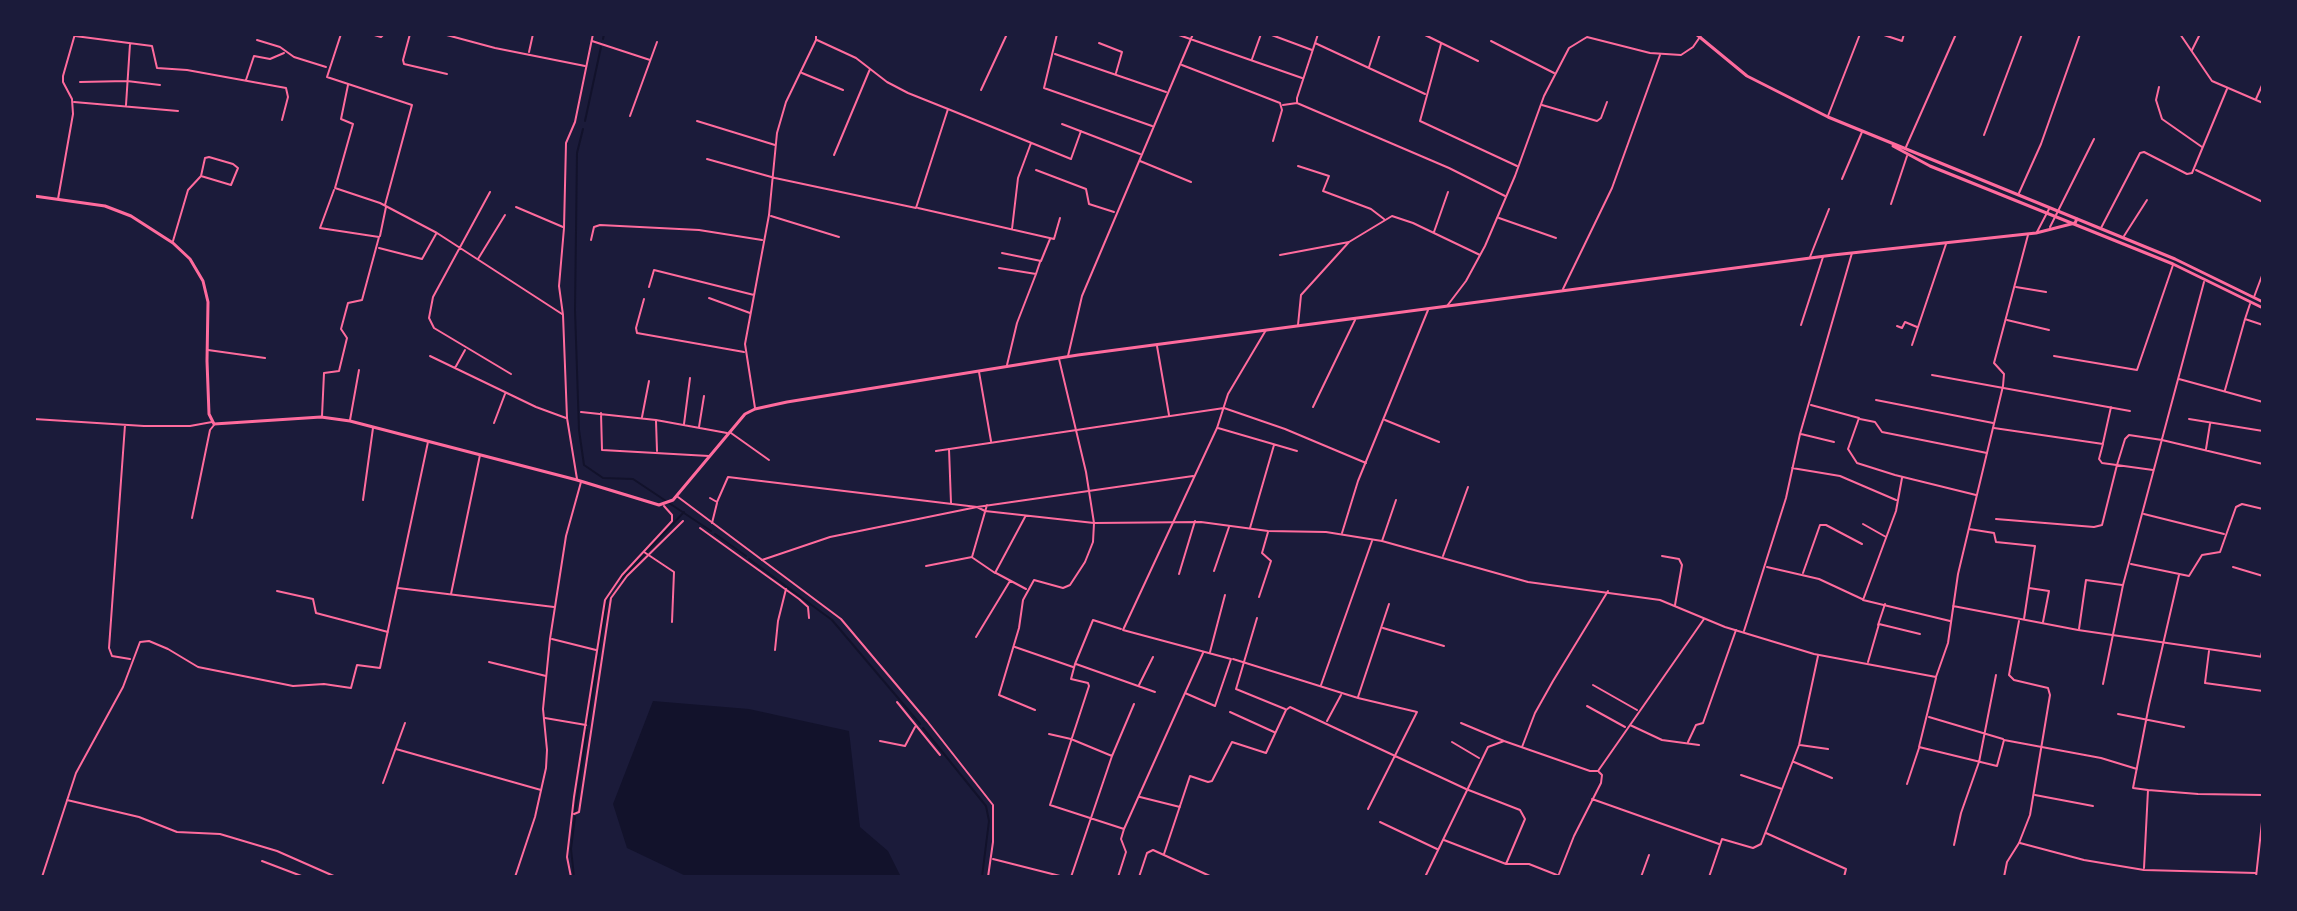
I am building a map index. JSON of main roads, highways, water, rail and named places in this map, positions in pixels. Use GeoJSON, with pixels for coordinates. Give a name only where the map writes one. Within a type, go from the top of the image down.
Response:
{"type":"FeatureCollection","features":[{"type":"Feature","properties":{"kind":"main road"},"geometry":{"type":"LineString","coordinates":[[1699,35],[1747,76],[1907,155],[2058,215],[2124,237],[2192,267],[2263,305]]}},
{"type":"Feature","properties":{"kind":"main road"},"geometry":{"type":"LineString","coordinates":[[1888,143],[1906,148],[2048,211]]}},
{"type":"Feature","properties":{"kind":"main road"},"geometry":{"type":"LineString","coordinates":[[34,196],[105,206],[131,216],[173,243],[190,259],[203,281],[208,302],[209,414],[213,423],[321,417],[350,421],[665,504],[675,498],[745,414],[755,409],[1059,358],[1853,252],[2029,234],[2076,221],[2205,281],[2253,299]]}},
{"type":"Feature","properties":{"kind":"waterway"},"geometry":{"type":"LineString","coordinates":[[603,39],[604,34]]}},
{"type":"Feature","properties":{"kind":"waterway"},"geometry":{"type":"LineString","coordinates":[[585,121],[601,47]]}},
{"type":"Feature","properties":{"kind":"waterway"},"geometry":{"type":"LineString","coordinates":[[583,129],[577,153],[575,310],[579,430],[584,465],[603,478],[633,479],[711,531]]}},
{"type":"Feature","properties":{"kind":"waterway"},"geometry":{"type":"LineString","coordinates":[[620,580],[684,512]]}},
{"type":"Feature","properties":{"kind":"waterway"},"geometry":{"type":"LineString","coordinates":[[715,534],[746,556]]}},
{"type":"Feature","properties":{"kind":"waterway"},"geometry":{"type":"LineString","coordinates":[[749,559],[832,620],[920,724]]}},
{"type":"Feature","properties":{"kind":"waterway"},"geometry":{"type":"LineString","coordinates":[[588,724],[609,596]]}},
{"type":"Feature","properties":{"kind":"waterway"},"geometry":{"type":"LineString","coordinates":[[923,728],[986,806],[989,821],[982,877]]}},
{"type":"Feature","properties":{"kind":"waterway"},"geometry":{"type":"LineString","coordinates":[[575,812],[587,730]]}},
{"type":"Feature","properties":{"kind":"waterway"},"geometry":{"type":"LineString","coordinates":[[574,877],[571,849],[575,817]]}}]}
